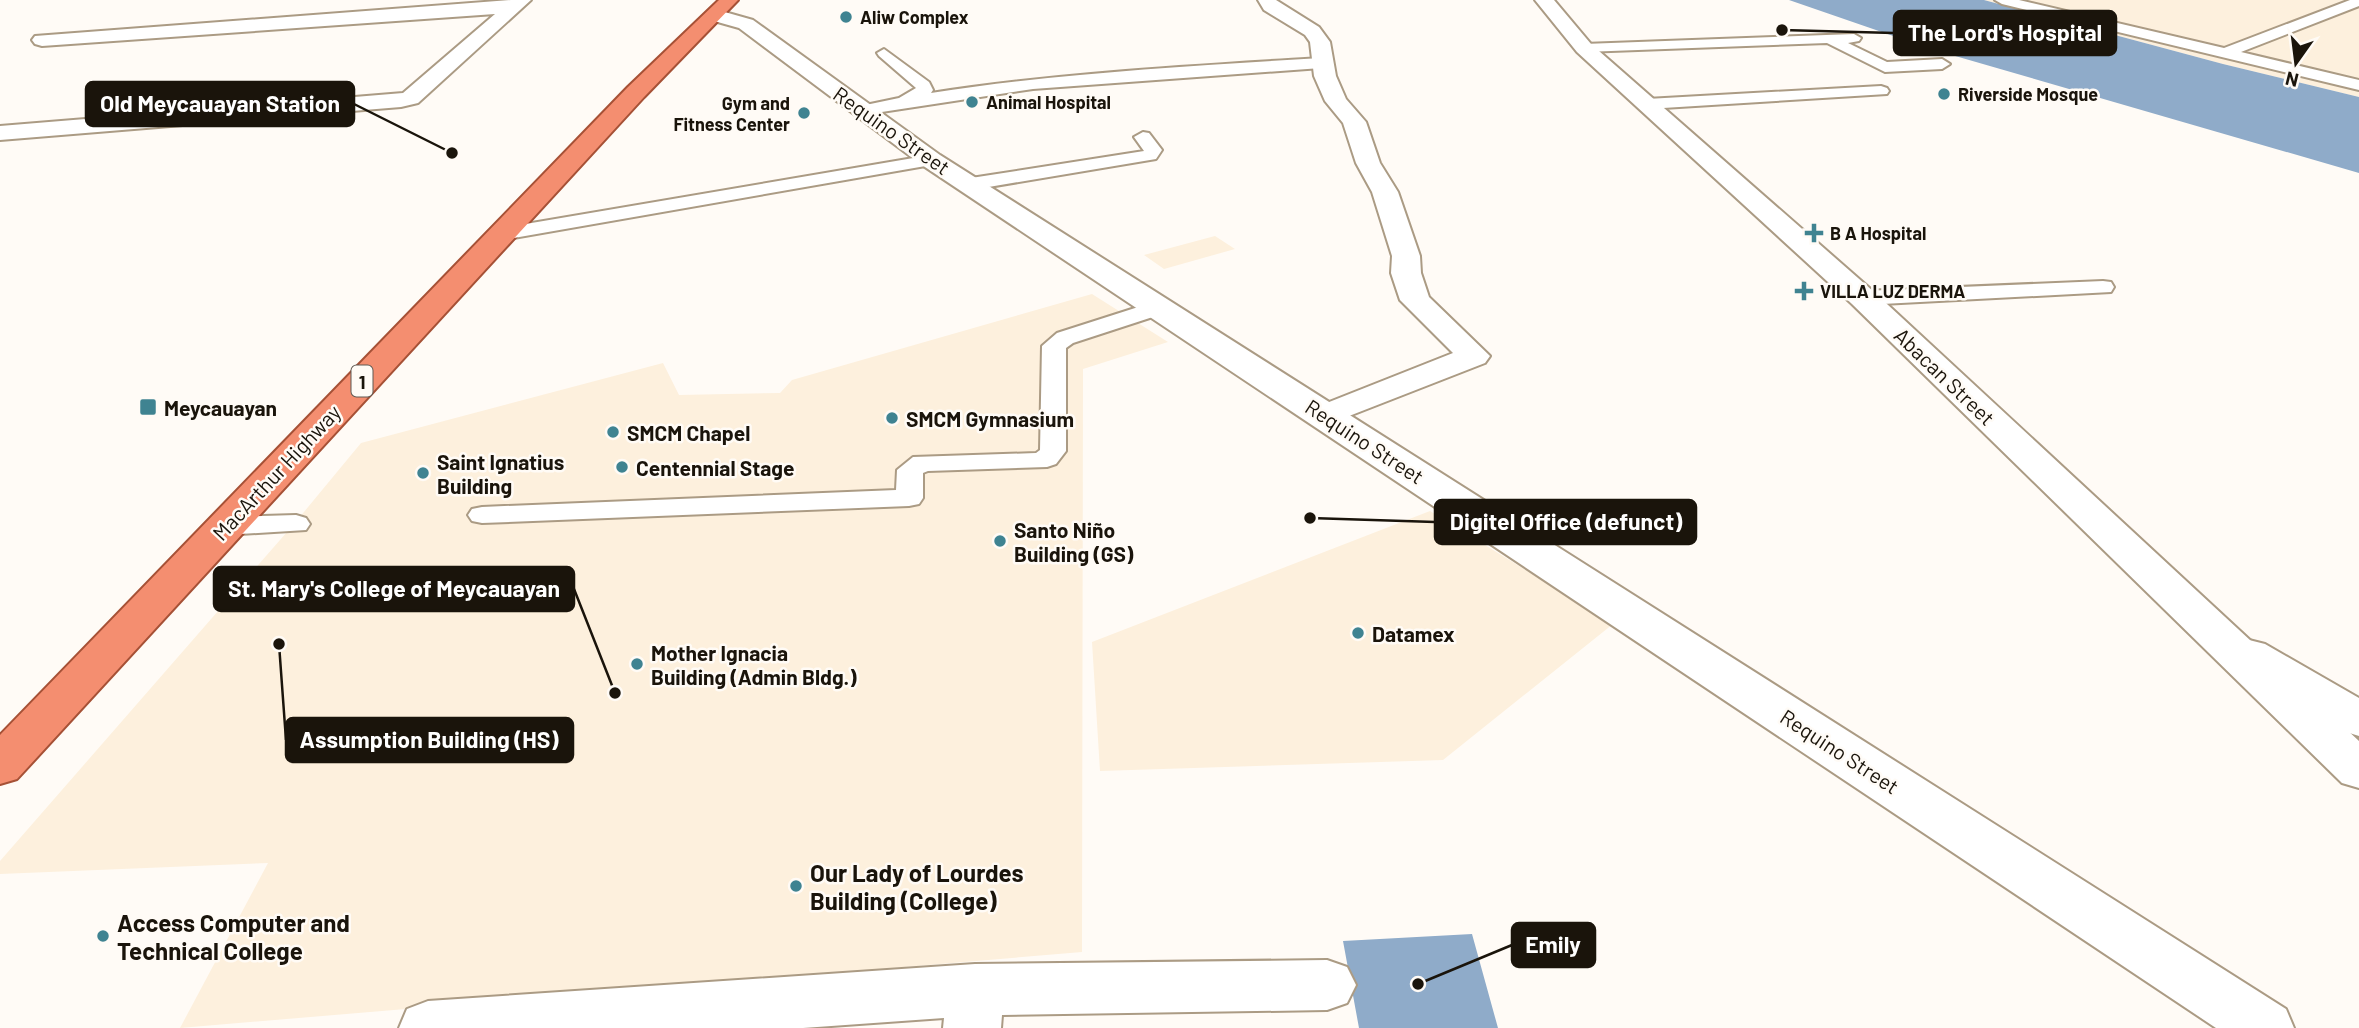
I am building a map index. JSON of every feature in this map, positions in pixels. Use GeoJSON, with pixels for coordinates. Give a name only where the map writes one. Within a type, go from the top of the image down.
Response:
{"type":"FeatureCollection","features":[{"type":"Feature","properties":{"kind":"highway","name":"MacArthur Highway"},"geometry":{"type":"LineString","coordinates":[[0,766],[635,92],[722,8]]}},
{"type":"Feature","properties":{"kind":"street"},"geometry":{"type":"LineString","coordinates":[[1267,0],[1270,6],[1312,31],[1320,42],[1321,63],[1336,101],[1354,122],[1368,163],[1385,192],[1406,256],[1406,273],[1415,300],[1474,356],[1326,415]]}},
{"type":"Feature","properties":{"kind":"street","name":"Abacan Street"},"geometry":{"type":"LineString","coordinates":[[1544,0],[1584,48],[1863,298],[2223,640]]}},
{"type":"Feature","properties":{"kind":"street"},"geometry":{"type":"LineString","coordinates":[[42,40],[518,4]]}},
{"type":"Feature","properties":{"kind":"street"},"geometry":{"type":"LineString","coordinates":[[0,149],[10,132],[410,98],[518,4]]}},
{"type":"Feature","properties":{"kind":"street","name":"Requino Street"},"geometry":{"type":"LineString","coordinates":[[722,8],[931,160],[2265,1028]]}},
{"type":"Feature","properties":{"kind":"street"},"geometry":{"type":"LineString","coordinates":[[2223,640],[2359,719]]}},
{"type":"Feature","properties":{"kind":"street"},"geometry":{"type":"LineString","coordinates":[[2223,640],[2359,770]]}},
{"type":"Feature","properties":{"kind":"street"},"geometry":{"type":"LineString","coordinates":[[428,1028],[973,1009],[1327,985]]}},
{"type":"Feature","properties":{"kind":"lane"},"geometry":{"type":"LineString","coordinates":[[2002,0],[2359,85]]}},
{"type":"Feature","properties":{"kind":"lane"},"geometry":{"type":"LineString","coordinates":[[2223,54],[2359,1]]}},
{"type":"Feature","properties":{"kind":"lane"},"geometry":{"type":"LineString","coordinates":[[1584,48],[1854,38]]}},
{"type":"Feature","properties":{"kind":"lane"},"geometry":{"type":"LineString","coordinates":[[1830,39],[1885,67],[1942,64]]}},
{"type":"Feature","properties":{"kind":"lane"},"geometry":{"type":"LineString","coordinates":[[884,53],[923,85],[925,90],[904,102]]}},
{"type":"Feature","properties":{"kind":"lane"},"geometry":{"type":"LineString","coordinates":[[862,110],[998,88],[1160,72],[1321,63]]}},
{"type":"Feature","properties":{"kind":"lane"},"geometry":{"type":"LineString","coordinates":[[1647,104],[1886,99],[1764,115]]}},
{"type":"Feature","properties":{"kind":"lane"},"geometry":{"type":"LineString","coordinates":[[1666,121],[1694,119]]}},
{"type":"Feature","properties":{"kind":"lane"},"geometry":{"type":"LineString","coordinates":[[971,184],[1150,155],[1153,150],[1143,137]]}},
{"type":"Feature","properties":{"kind":"lane"},"geometry":{"type":"LineString","coordinates":[[502,234],[931,160]]}},
{"type":"Feature","properties":{"kind":"lane"},"geometry":{"type":"LineString","coordinates":[[1863,298],[2103,287]]}},
{"type":"Feature","properties":{"kind":"lane"},"geometry":{"type":"LineString","coordinates":[[482,515],[909,498],[910,470],[922,463],[1038,461],[1053,452],[1055,346],[1065,338],[1157,308]]}},
{"type":"Feature","properties":{"kind":"lane"},"geometry":{"type":"LineString","coordinates":[[224,526],[296,524]]}},
{"type":"Feature","properties":{"kind":"shaded area"},"geometry":{"type":"Polygon","coordinates":[[[1984,0],[2359,0],[2359,97],[2223,64],[1984,0]]]}},
{"type":"Feature","properties":{"kind":"shaded area"},"geometry":{"type":"Polygon","coordinates":[[[1215,236],[1235,249],[1164,269],[1144,255],[1215,236]]]}},
{"type":"Feature","properties":{"kind":"shaded area"},"geometry":{"type":"Polygon","coordinates":[[[1092,294],[1168,342],[1083,369],[1082,952],[180,1028],[268,863],[0,874],[0,861],[294,524],[361,443],[663,363],[679,395],[780,393],[792,380],[1092,294]]]}},
{"type":"Feature","properties":{"kind":"shaded area","name":"Datamex"},"geometry":{"type":"Polygon","coordinates":[[[1430,511],[1613,624],[1443,760],[1100,771],[1092,642],[1430,511]]]}},
{"type":"Feature","properties":{"kind":"water"},"geometry":{"type":"Polygon","coordinates":[[[1789,0],[1984,0],[2223,64],[2359,97],[2359,173],[1931,49],[1789,0]]]}},
{"type":"Feature","properties":{"kind":"water"},"geometry":{"type":"Polygon","coordinates":[[[1472,934],[1498,1028],[1359,1028],[1343,941],[1472,934]]]}},
{"type":"Feature","properties":{"kind":"place","name":"Aliw Complex"},"geometry":{"type":"Point","coordinates":[846,17]}},
{"type":"Feature","properties":{"kind":"place","name":"The Lord's Hospital"},"geometry":{"type":"Point","coordinates":[1782,30]}},
{"type":"Feature","properties":{"kind":"place","name":"Riverside Mosque"},"geometry":{"type":"Point","coordinates":[1944,94]}},
{"type":"Feature","properties":{"kind":"place","name":"Animal Hospital"},"geometry":{"type":"Point","coordinates":[972,102]}},
{"type":"Feature","properties":{"kind":"place","name":"Gym and Fitness Center"},"geometry":{"type":"Point","coordinates":[804,113]}},
{"type":"Feature","properties":{"kind":"place","name":"Old Meycauayan Station"},"geometry":{"type":"Point","coordinates":[452,153]}},
{"type":"Feature","properties":{"kind":"place","name":"B A Hospital"},"geometry":{"type":"Point","coordinates":[1814,233]}},
{"type":"Feature","properties":{"kind":"place","name":"VILLA LUZ DERMA"},"geometry":{"type":"Point","coordinates":[1804,291]}},
{"type":"Feature","properties":{"kind":"place","name":"Meycauayan"},"geometry":{"type":"Point","coordinates":[148,407]}},
{"type":"Feature","properties":{"kind":"place","name":"SMCM Gymnasium"},"geometry":{"type":"Point","coordinates":[892,418]}},
{"type":"Feature","properties":{"kind":"place","name":"SMCM Chapel"},"geometry":{"type":"Point","coordinates":[613,432]}},
{"type":"Feature","properties":{"kind":"place","name":"Centennial Stage"},"geometry":{"type":"Point","coordinates":[622,467]}},
{"type":"Feature","properties":{"kind":"place","name":"Saint Ignatius Building"},"geometry":{"type":"Point","coordinates":[423,473]}},
{"type":"Feature","properties":{"kind":"place","name":"Digitel Office (defunct)"},"geometry":{"type":"Point","coordinates":[1310,518]}},
{"type":"Feature","properties":{"kind":"place","name":"Santo Niño Building (GS)"},"geometry":{"type":"Point","coordinates":[1000,541]}},
{"type":"Feature","properties":{"kind":"place","name":"Datamex"},"geometry":{"type":"Point","coordinates":[1358,633]}},
{"type":"Feature","properties":{"kind":"place","name":"Assumption Building (HS)"},"geometry":{"type":"Point","coordinates":[279,644]}},
{"type":"Feature","properties":{"kind":"place","name":"Mother Ignacia Building (Admin Bldg.)"},"geometry":{"type":"Point","coordinates":[637,664]}},
{"type":"Feature","properties":{"kind":"place","name":"St. Mary's College of Meycauayan"},"geometry":{"type":"Point","coordinates":[615,693]}},
{"type":"Feature","properties":{"kind":"place","name":"Our Lady of Lourdes Building (College)"},"geometry":{"type":"Point","coordinates":[796,886]}},
{"type":"Feature","properties":{"kind":"place","name":"Access Computer and Technical College"},"geometry":{"type":"Point","coordinates":[103,936]}},
{"type":"Feature","properties":{"kind":"place","name":"Emily"},"geometry":{"type":"Point","coordinates":[1418,984]}}]}
